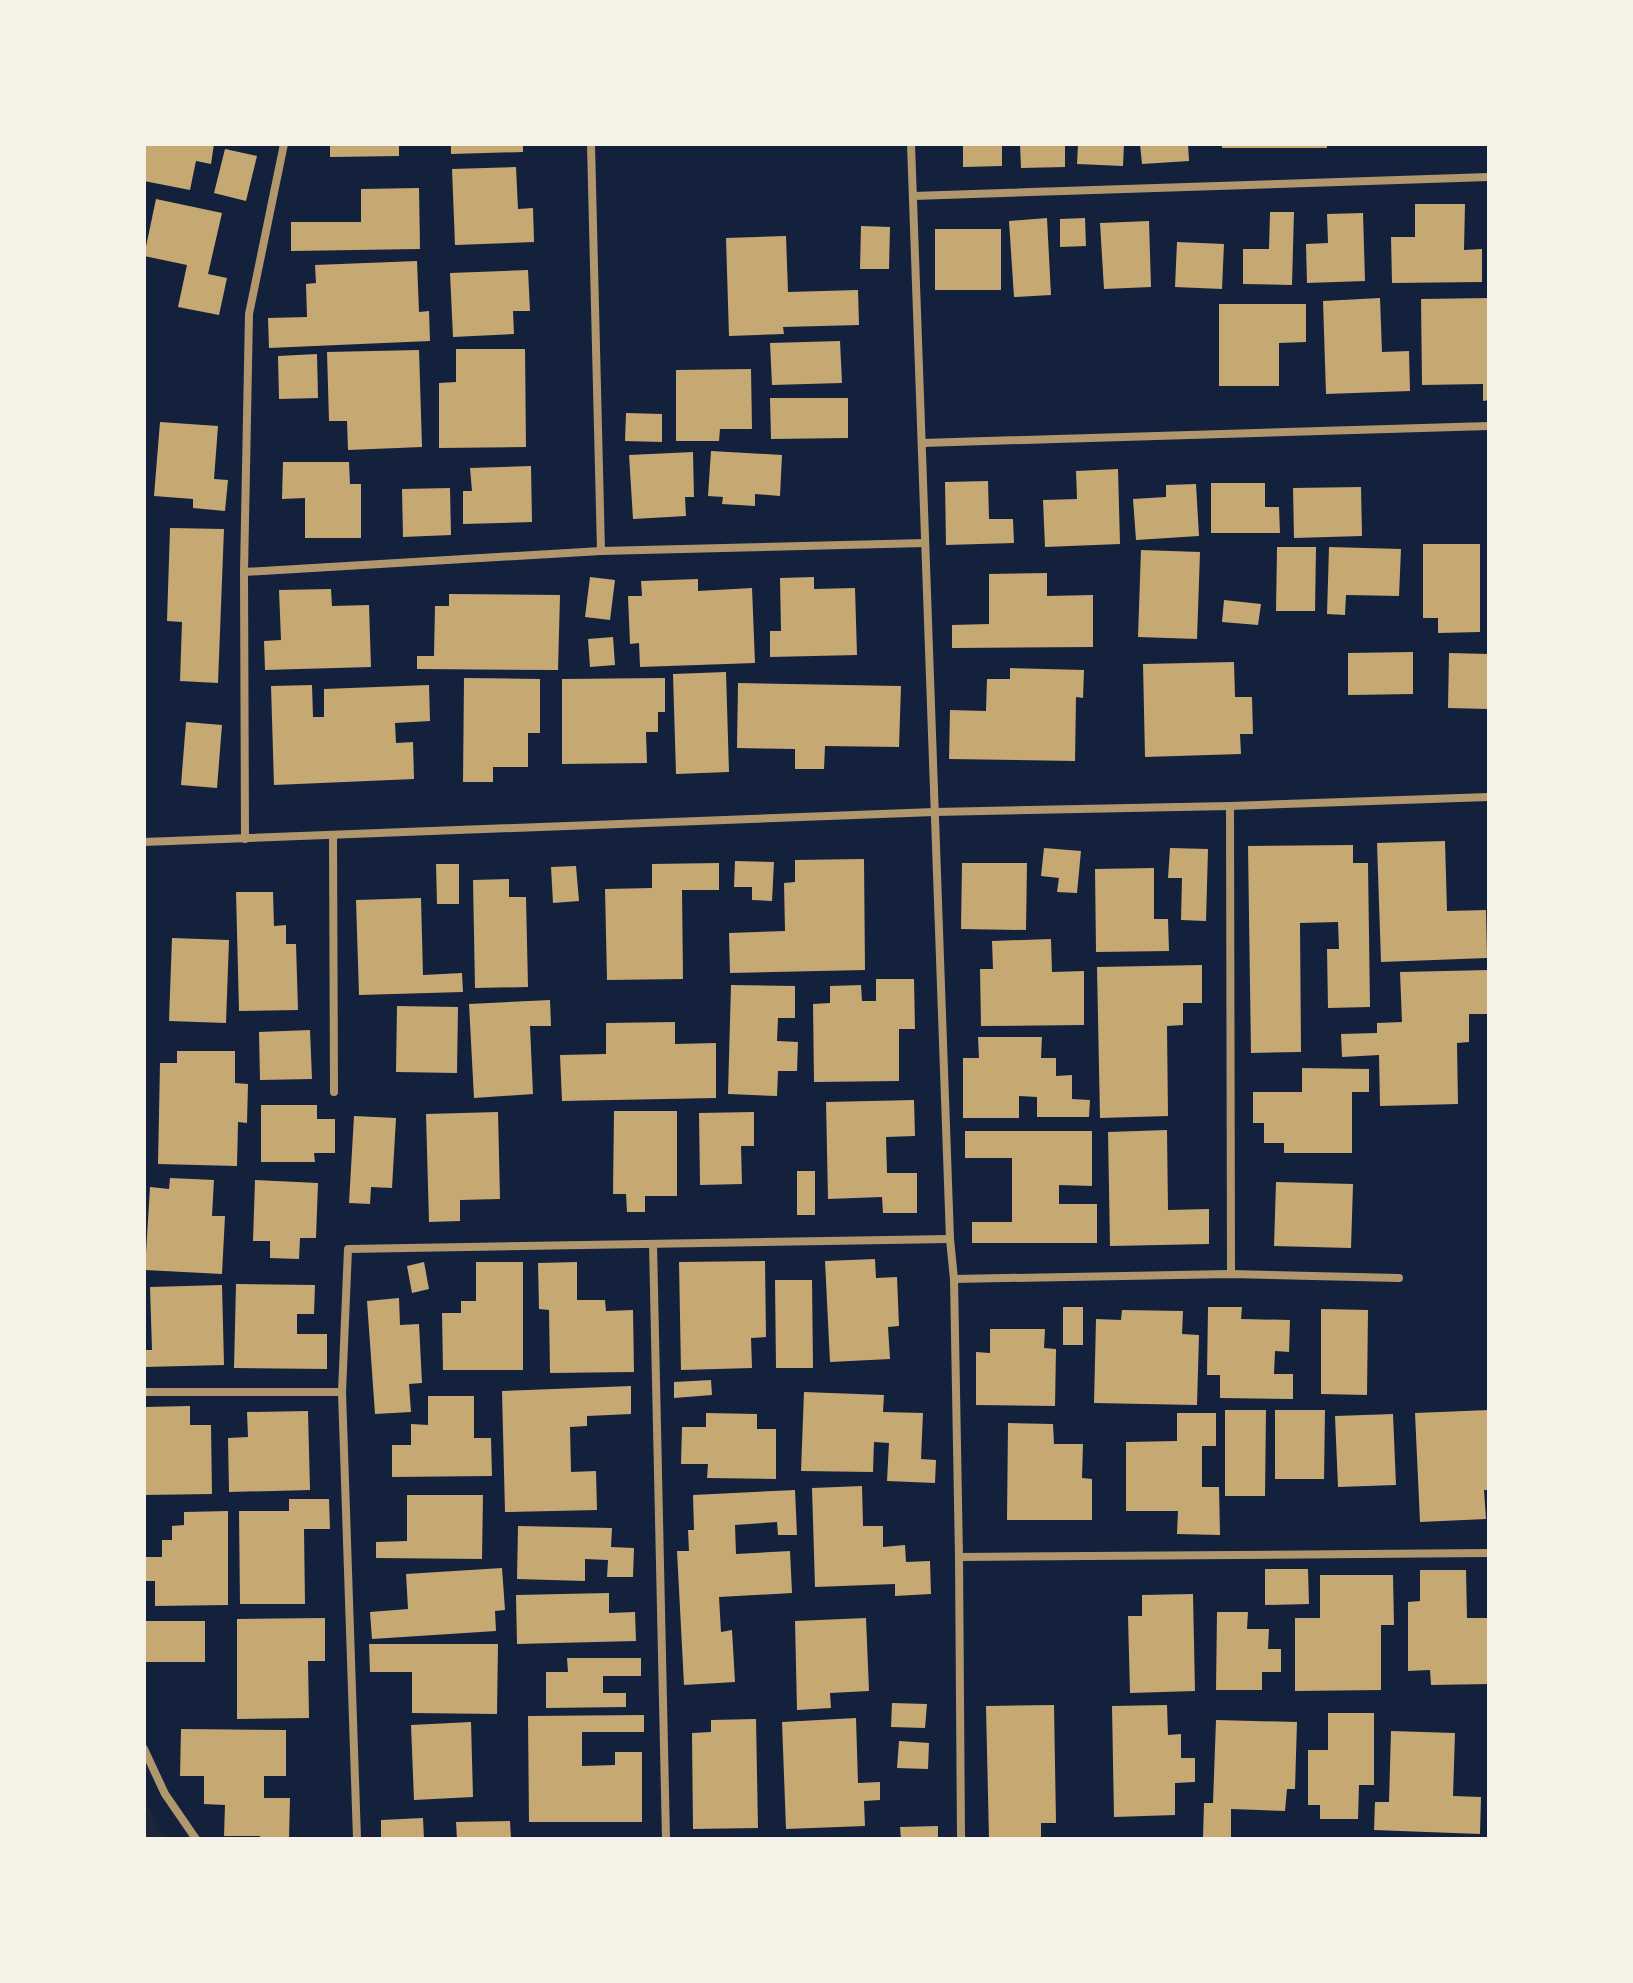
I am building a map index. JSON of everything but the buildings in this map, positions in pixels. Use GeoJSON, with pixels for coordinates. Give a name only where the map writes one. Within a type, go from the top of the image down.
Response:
{"type":"FeatureCollection","features":[{"type":"Feature","properties":{"kind":"street"},"geometry":{"type":"LineString","coordinates":[[245,839],[244,572],[249,314],[284,144]]}},
{"type":"Feature","properties":{"kind":"street"},"geometry":{"type":"LineString","coordinates":[[591,144],[601,551]]}},
{"type":"Feature","properties":{"kind":"street"},"geometry":{"type":"LineString","coordinates":[[911,144],[950,1239],[954,1279],[961,1839]]}},
{"type":"Feature","properties":{"kind":"street"},"geometry":{"type":"LineString","coordinates":[[913,196],[1489,177]]}},
{"type":"Feature","properties":{"kind":"street"},"geometry":{"type":"LineString","coordinates":[[922,443],[1489,426]]}},
{"type":"Feature","properties":{"kind":"street"},"geometry":{"type":"LineString","coordinates":[[244,572],[601,551],[925,543]]}},
{"type":"Feature","properties":{"kind":"street"},"geometry":{"type":"LineString","coordinates":[[144,842],[934,812],[1489,797]]}},
{"type":"Feature","properties":{"kind":"street"},"geometry":{"type":"LineString","coordinates":[[1230,806],[1231,1274]]}},
{"type":"Feature","properties":{"kind":"street"},"geometry":{"type":"LineString","coordinates":[[333,835],[334,1092]]}},
{"type":"Feature","properties":{"kind":"street"},"geometry":{"type":"LineString","coordinates":[[357,1839],[342,1392],[348,1249],[950,1239]]}},
{"type":"Feature","properties":{"kind":"street"},"geometry":{"type":"LineString","coordinates":[[653,1244],[666,1839]]}},
{"type":"Feature","properties":{"kind":"street"},"geometry":{"type":"LineString","coordinates":[[954,1279],[1231,1274],[1399,1278]]}},
{"type":"Feature","properties":{"kind":"street"},"geometry":{"type":"LineString","coordinates":[[144,1392],[342,1392]]}},
{"type":"Feature","properties":{"kind":"street"},"geometry":{"type":"LineString","coordinates":[[959,1557],[1489,1553]]}},
{"type":"Feature","properties":{"kind":"street"},"geometry":{"type":"LineString","coordinates":[[144,1749],[165,1794],[196,1839]]}},
{"type":"Feature","properties":{"kind":"shaded area"},"geometry":{"type":"Polygon","coordinates":[[[144,1798],[165,1839],[144,1839],[144,1798]]]}}]}
